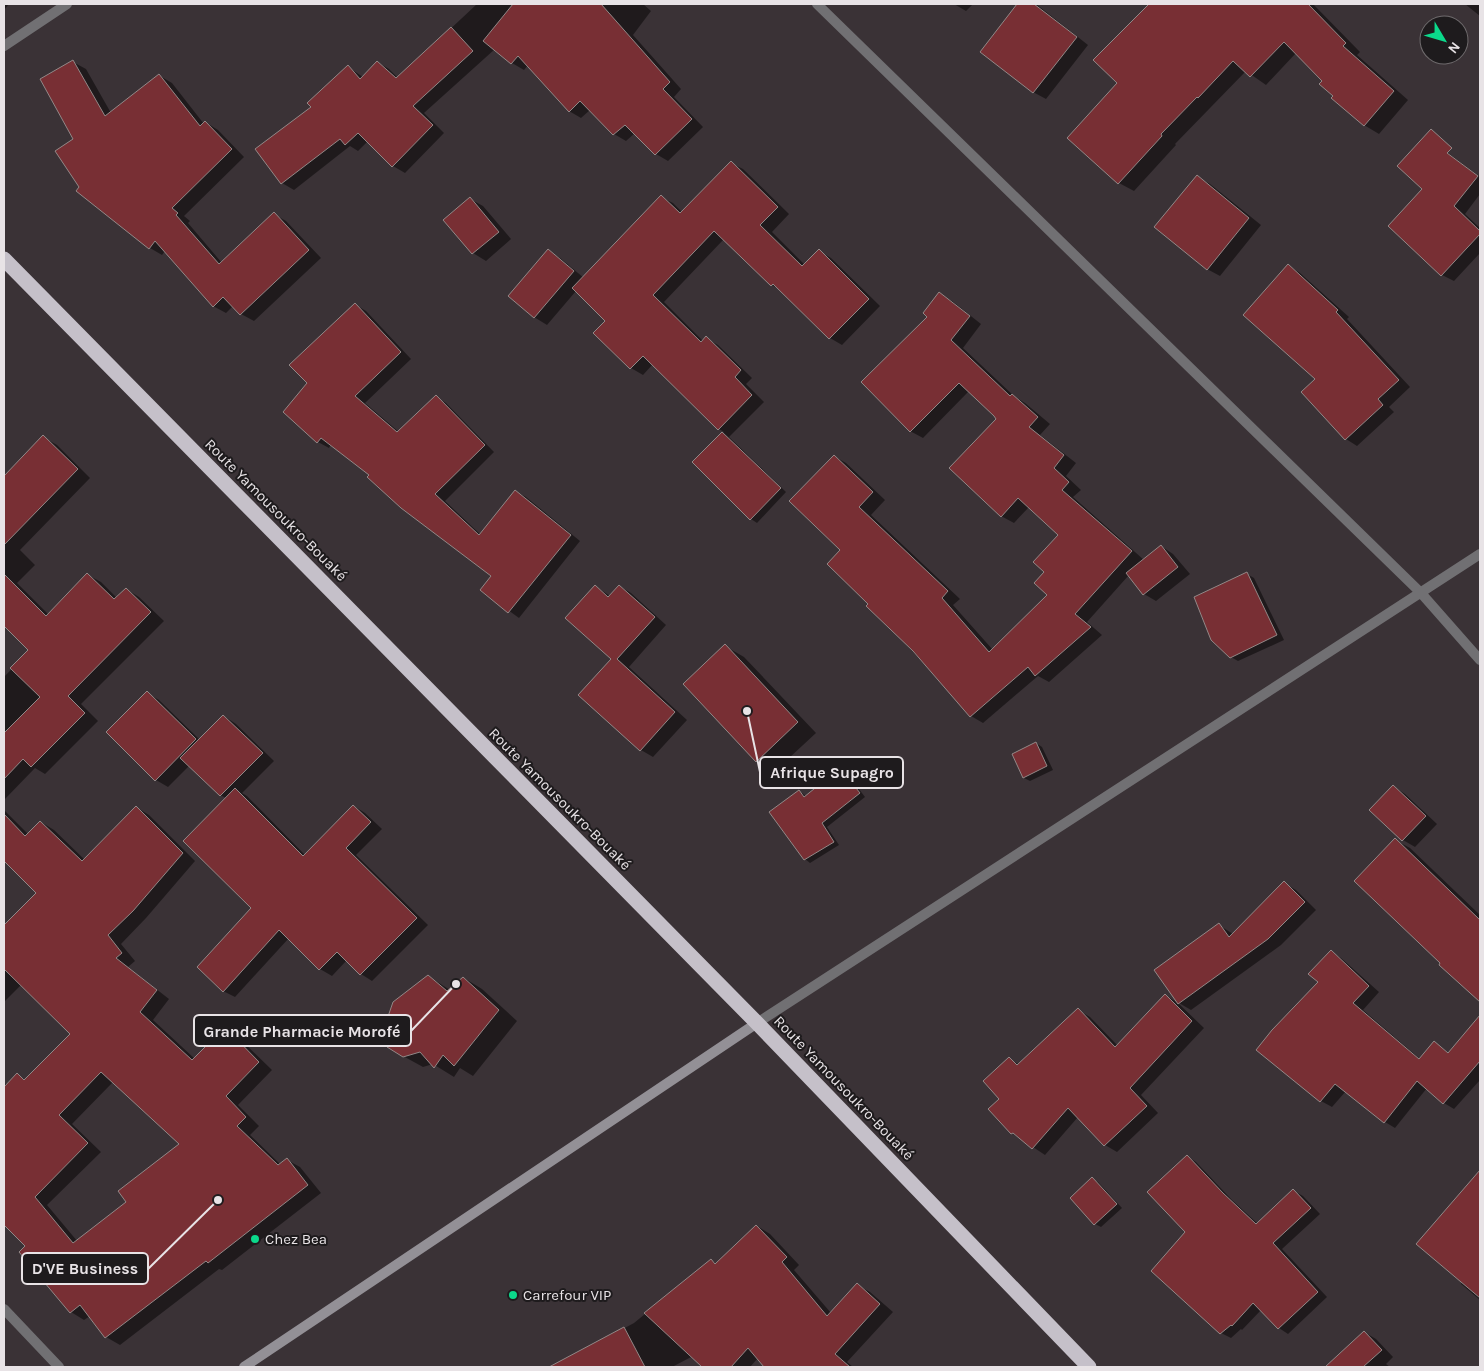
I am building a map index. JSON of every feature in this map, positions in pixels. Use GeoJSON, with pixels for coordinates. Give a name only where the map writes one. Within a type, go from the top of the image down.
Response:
{"type":"FeatureCollection","features":[{"type":"Feature","properties":{"kind":"highway","name":"Route Yamousoukro-Bouaké"},"geometry":{"type":"LineString","coordinates":[[4,259],[756,1023],[1089,1367]]}},
{"type":"Feature","properties":{"kind":"street"},"geometry":{"type":"LineString","coordinates":[[4,46],[67,4]]}},
{"type":"Feature","properties":{"kind":"street"},"geometry":{"type":"LineString","coordinates":[[817,4],[1421,593],[1480,660]]}},
{"type":"Feature","properties":{"kind":"street"},"geometry":{"type":"LineString","coordinates":[[244,1367],[756,1023],[1480,554]]}},
{"type":"Feature","properties":{"kind":"street"},"geometry":{"type":"LineString","coordinates":[[4,1309],[58,1367]]}},
{"type":"Feature","properties":{"kind":"building"},"geometry":{"type":"Polygon","coordinates":[[[513,4],[601,4],[670,82],[663,89],[692,119],[655,155],[625,125],[613,135],[580,101],[569,112],[518,56],[511,64],[483,41],[513,4]]]}},
{"type":"Feature","properties":{"kind":"building"},"geometry":{"type":"Polygon","coordinates":[[[1017,4],[1034,4],[1077,37],[1033,93],[980,52],[1017,4]]]}},
{"type":"Feature","properties":{"kind":"building"},"geometry":{"type":"Polygon","coordinates":[[[1149,4],[1308,4],[1346,43],[1343,46],[1394,91],[1364,126],[1331,98],[1333,96],[1319,84],[1322,81],[1284,42],[1250,77],[1233,61],[1161,134],[1162,136],[1118,184],[1067,138],[1117,83],[1093,60],[1149,4]]]}},
{"type":"Feature","properties":{"kind":"building"},"geometry":{"type":"Polygon","coordinates":[[[451,27],[473,51],[413,106],[433,125],[392,167],[358,133],[345,145],[340,139],[281,184],[255,149],[311,107],[307,103],[348,65],[360,79],[377,61],[396,78],[451,27]]]}},
{"type":"Feature","properties":{"kind":"building"},"geometry":{"type":"Polygon","coordinates":[[[73,60],[105,116],[159,74],[200,126],[205,121],[232,149],[172,208],[219,264],[274,212],[309,250],[240,315],[223,297],[213,307],[155,241],[149,249],[76,191],[79,187],[55,151],[73,139],[40,79],[73,60]]]}},
{"type":"Feature","properties":{"kind":"building"},"geometry":{"type":"Polygon","coordinates":[[[1431,129],[1452,148],[1447,153],[1478,176],[1454,206],[1480,231],[1480,234],[1441,276],[1388,226],[1422,189],[1397,166],[1431,129]]]}},
{"type":"Feature","properties":{"kind":"building"},"geometry":{"type":"Polygon","coordinates":[[[731,161],[778,207],[760,225],[802,266],[819,249],[869,299],[829,339],[773,284],[771,286],[714,231],[653,295],[701,342],[706,336],[741,370],[735,377],[752,395],[718,430],[643,356],[630,369],[593,333],[605,321],[572,288],[661,195],[680,213],[731,161]]]}},
{"type":"Feature","properties":{"kind":"building"},"geometry":{"type":"Polygon","coordinates":[[[1197,175],[1249,218],[1207,270],[1154,227],[1197,175]]]}},
{"type":"Feature","properties":{"kind":"building"},"geometry":{"type":"Polygon","coordinates":[[[470,197],[499,232],[472,254],[443,220],[470,197]]]}},
{"type":"Feature","properties":{"kind":"building"},"geometry":{"type":"Polygon","coordinates":[[[548,249],[574,271],[534,318],[508,296],[548,249]]]}},
{"type":"Feature","properties":{"kind":"building"},"geometry":{"type":"Polygon","coordinates":[[[1288,264],[1338,310],[1336,312],[1399,380],[1378,399],[1383,405],[1345,440],[1301,392],[1315,379],[1243,315],[1288,264]]]}},
{"type":"Feature","properties":{"kind":"building"},"geometry":{"type":"Polygon","coordinates":[[[939,292],[970,316],[951,340],[1010,396],[1012,394],[1038,417],[1029,427],[1064,455],[1054,468],[1069,482],[1062,490],[1132,551],[1075,614],[1091,627],[1035,676],[1028,667],[970,717],[913,651],[866,606],[868,604],[827,564],[840,550],[789,501],[834,455],[873,492],[859,507],[948,591],[942,598],[989,652],[1047,595],[1034,583],[1044,572],[1033,562],[1058,535],[1018,498],[1001,517],[949,468],[996,419],[994,416],[959,383],[910,432],[861,382],[927,317],[923,313],[939,292]]]}},
{"type":"Feature","properties":{"kind":"building"},"geometry":{"type":"Polygon","coordinates":[[[355,303],[401,352],[355,396],[397,432],[436,395],[485,445],[435,494],[479,535],[515,490],[571,535],[508,613],[480,590],[491,576],[401,508],[367,477],[369,475],[321,438],[317,443],[283,412],[307,383],[289,365],[355,303]]]}},
{"type":"Feature","properties":{"kind":"building"},"geometry":{"type":"Polygon","coordinates":[[[722,432],[781,488],[750,520],[692,462],[722,432]]]}},
{"type":"Feature","properties":{"kind":"building"},"geometry":{"type":"Polygon","coordinates":[[[43,435],[78,469],[4,545],[4,476],[43,435]]]}},
{"type":"Feature","properties":{"kind":"building"},"geometry":{"type":"Polygon","coordinates":[[[1161,545],[1178,567],[1143,595],[1126,573],[1161,545]]]}},
{"type":"Feature","properties":{"kind":"building"},"geometry":{"type":"Polygon","coordinates":[[[1247,572],[1277,635],[1230,658],[1211,640],[1194,597],[1247,572]]]}},
{"type":"Feature","properties":{"kind":"building"},"geometry":{"type":"Polygon","coordinates":[[[87,573],[114,599],[126,588],[151,612],[68,696],[85,713],[31,767],[23,759],[4,779],[4,733],[40,697],[10,668],[28,650],[4,626],[4,574],[46,616],[87,573]]]}},
{"type":"Feature","properties":{"kind":"building"},"geometry":{"type":"Polygon","coordinates":[[[595,585],[608,597],[619,585],[655,617],[617,659],[675,712],[640,751],[578,695],[611,659],[565,618],[595,585]]]}},
{"type":"Feature","properties":{"kind":"building"},"geometry":{"type":"Polygon","coordinates":[[[725,644],[798,722],[756,762],[683,684],[725,644]]]}},
{"type":"Feature","properties":{"kind":"building"},"geometry":{"type":"Polygon","coordinates":[[[147,691],[196,739],[155,781],[106,732],[147,691]]]}},
{"type":"Feature","properties":{"kind":"building"},"geometry":{"type":"Polygon","coordinates":[[[223,715],[263,753],[220,796],[180,758],[223,715]]]}},
{"type":"Feature","properties":{"kind":"building"},"geometry":{"type":"Polygon","coordinates":[[[1036,742],[1047,766],[1023,778],[1012,754],[1036,742]]]}},
{"type":"Feature","properties":{"kind":"building"},"geometry":{"type":"Polygon","coordinates":[[[840,768],[860,793],[822,823],[834,842],[804,860],[769,812],[799,790],[804,797],[840,768]]]}},
{"type":"Feature","properties":{"kind":"building"},"geometry":{"type":"Polygon","coordinates":[[[1393,785],[1426,816],[1402,841],[1369,810],[1393,785]]]}},
{"type":"Feature","properties":{"kind":"building"},"geometry":{"type":"Polygon","coordinates":[[[235,788],[303,856],[353,805],[371,822],[346,848],[417,918],[360,975],[337,952],[319,970],[279,930],[223,992],[197,967],[251,908],[183,841],[235,788]]]}},
{"type":"Feature","properties":{"kind":"building"},"geometry":{"type":"Polygon","coordinates":[[[136,806],[183,853],[133,911],[108,935],[122,953],[116,958],[157,990],[140,1012],[192,1060],[225,1027],[259,1062],[226,1096],[246,1117],[237,1126],[278,1165],[287,1158],[308,1185],[208,1263],[206,1261],[105,1338],[80,1305],[70,1313],[19,1252],[25,1246],[4,1225],[4,1087],[17,1073],[24,1080],[70,1034],[4,969],[4,925],[36,893],[4,861],[4,814],[25,836],[40,821],[82,861],[136,806]],[[101,1072],[59,1115],[88,1143],[35,1197],[73,1243],[126,1202],[118,1191],[179,1144],[101,1072]]]}},
{"type":"Feature","properties":{"kind":"building"},"geometry":{"type":"Polygon","coordinates":[[[1395,838],[1480,920],[1480,1002],[1439,965],[1440,963],[1354,881],[1395,838]]]}},
{"type":"Feature","properties":{"kind":"building"},"geometry":{"type":"Polygon","coordinates":[[[1284,881],[1305,902],[1268,939],[1178,1004],[1154,970],[1219,923],[1229,937],[1284,881]]]}},
{"type":"Feature","properties":{"kind":"building"},"geometry":{"type":"Polygon","coordinates":[[[1331,950],[1369,986],[1353,1003],[1419,1059],[1434,1041],[1448,1053],[1480,1015],[1480,1061],[1443,1104],[1417,1081],[1384,1123],[1335,1084],[1320,1102],[1256,1050],[1272,1030],[1318,982],[1308,974],[1331,950]]]}},
{"type":"Feature","properties":{"kind":"building"},"geometry":{"type":"Polygon","coordinates":[[[428,975],[447,991],[463,977],[499,1010],[454,1066],[443,1055],[434,1068],[420,1052],[403,1057],[387,1047],[382,1034],[393,1002],[428,975]]]}},
{"type":"Feature","properties":{"kind":"building"},"geometry":{"type":"Polygon","coordinates":[[[1165,994],[1192,1021],[1130,1088],[1147,1106],[1104,1146],[1068,1108],[1032,1149],[1013,1133],[1011,1134],[988,1109],[999,1099],[983,1081],[1009,1057],[1017,1065],[1078,1008],[1115,1047],[1165,994]]]}},
{"type":"Feature","properties":{"kind":"building"},"geometry":{"type":"Polygon","coordinates":[[[1187,1155],[1256,1224],[1293,1189],[1311,1208],[1273,1243],[1318,1292],[1278,1329],[1253,1303],[1232,1326],[1220,1334],[1151,1271],[1185,1232],[1147,1192],[1187,1155]]]}},
{"type":"Feature","properties":{"kind":"building"},"geometry":{"type":"Polygon","coordinates":[[[1480,1170],[1480,1298],[1416,1244],[1480,1170]]]}},
{"type":"Feature","properties":{"kind":"building"},"geometry":{"type":"Polygon","coordinates":[[[1092,1177],[1117,1204],[1094,1225],[1070,1198],[1092,1177]]]}},
{"type":"Feature","properties":{"kind":"building"},"geometry":{"type":"Polygon","coordinates":[[[756,1225],[787,1257],[782,1262],[827,1316],[857,1283],[880,1304],[835,1354],[850,1367],[764,1367],[748,1348],[731,1367],[702,1367],[644,1313],[711,1259],[715,1264],[756,1225]]]}},
{"type":"Feature","properties":{"kind":"building"},"geometry":{"type":"Polygon","coordinates":[[[624,1327],[645,1367],[549,1367],[624,1327]]]}},
{"type":"Feature","properties":{"kind":"building"},"geometry":{"type":"Polygon","coordinates":[[[1364,1331],[1382,1350],[1363,1367],[1325,1367],[1364,1331]]]}},
{"type":"Feature","properties":{"kind":"place","name":"Afrique Supagro"},"geometry":{"type":"Point","coordinates":[747,711]}},
{"type":"Feature","properties":{"kind":"place","name":"Grande Pharmacie Morofé"},"geometry":{"type":"Point","coordinates":[456,984]}},
{"type":"Feature","properties":{"kind":"place","name":"D'VE Business"},"geometry":{"type":"Point","coordinates":[218,1200]}},
{"type":"Feature","properties":{"kind":"place","name":"Chez Bea"},"geometry":{"type":"Point","coordinates":[255,1239]}},
{"type":"Feature","properties":{"kind":"place","name":"Carrefour VIP"},"geometry":{"type":"Point","coordinates":[513,1295]}}]}
